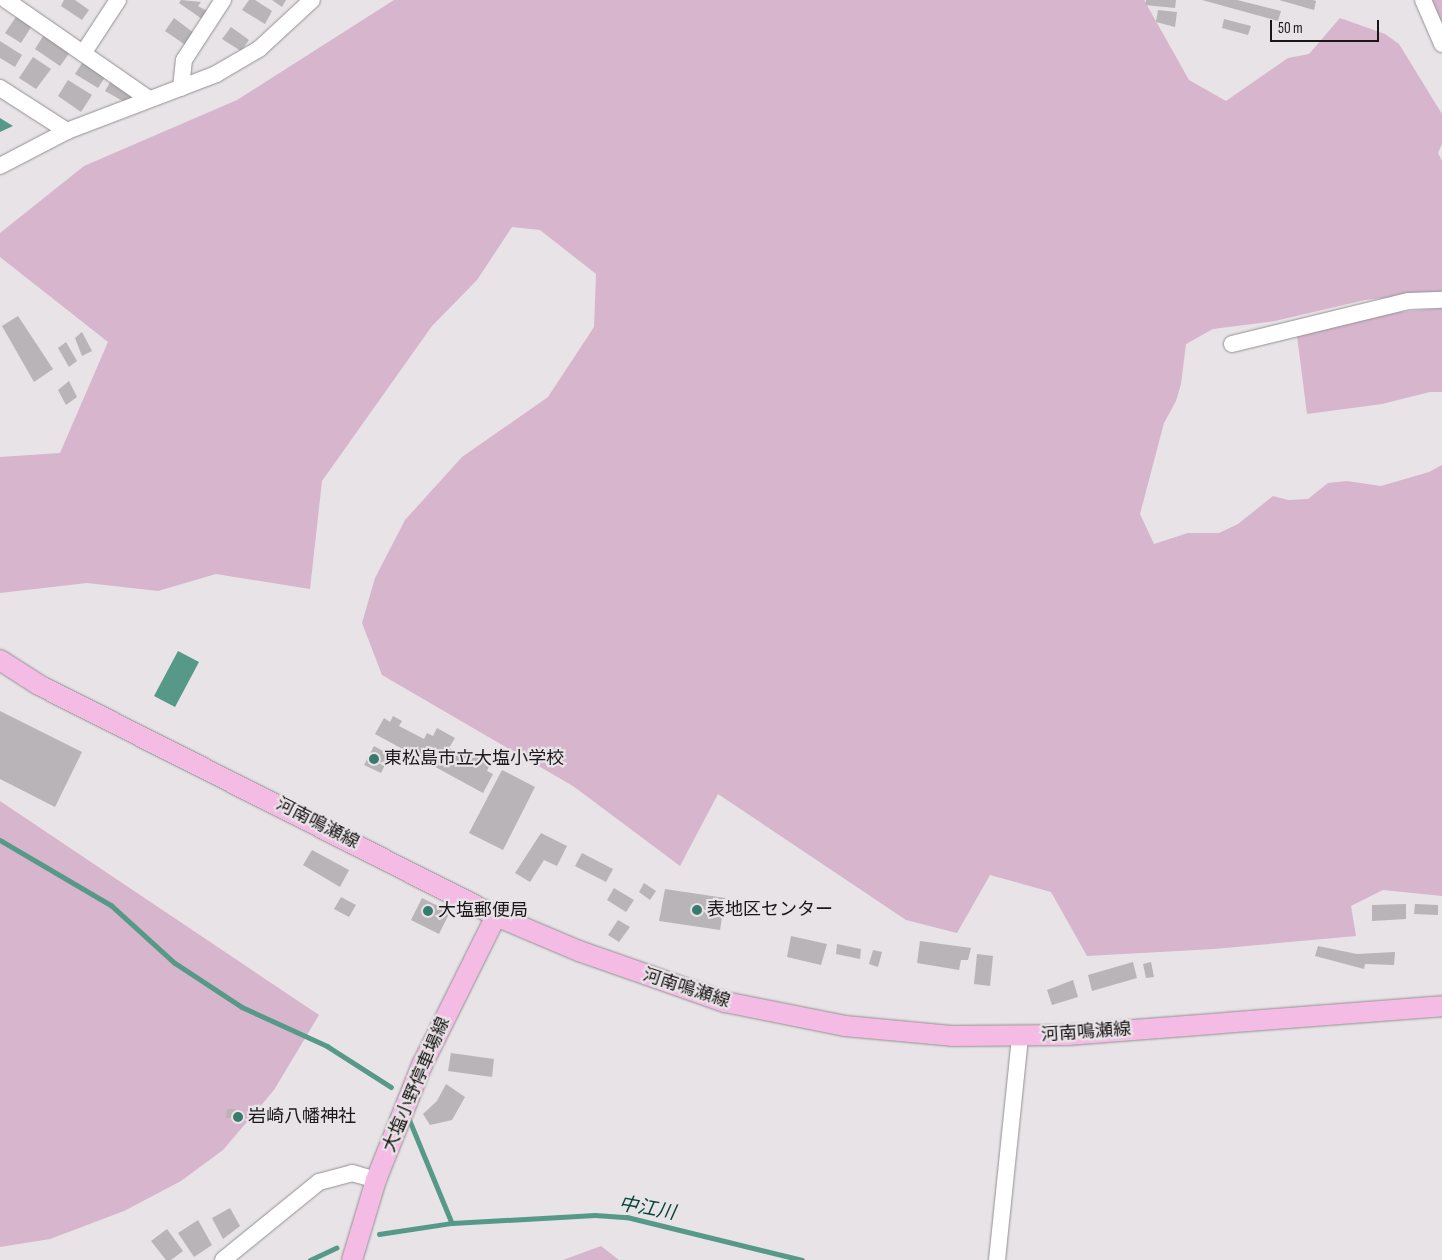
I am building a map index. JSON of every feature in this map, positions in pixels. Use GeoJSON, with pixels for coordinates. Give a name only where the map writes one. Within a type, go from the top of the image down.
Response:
{"type":"FeatureCollection","features":[{"type":"Feature","properties":{"kind":"main road","name":"河南鳴瀬線"},"geometry":{"type":"LineString","coordinates":[[0,660],[39,685],[496,916],[677,988],[779,1015],[926,1034],[1020,1036],[1442,1006]]}},
{"type":"Feature","properties":{"kind":"main road","name":"大塩小野停車場線"},"geometry":{"type":"LineString","coordinates":[[352,1260],[376,1180],[422,1065],[496,916]]}},
{"type":"Feature","properties":{"kind":"street"},"geometry":{"type":"LineString","coordinates":[[84,52],[118,0]]}},
{"type":"Feature","properties":{"kind":"street"},"geometry":{"type":"LineString","coordinates":[[181,88],[184,60],[224,0]]}},
{"type":"Feature","properties":{"kind":"street"},"geometry":{"type":"LineString","coordinates":[[0,166],[67,131],[216,74],[259,49],[312,0]]}},
{"type":"Feature","properties":{"kind":"street"},"geometry":{"type":"LineString","coordinates":[[1423,0],[1442,44]]}},
{"type":"Feature","properties":{"kind":"street"},"geometry":{"type":"LineString","coordinates":[[9,1],[149,99]]}},
{"type":"Feature","properties":{"kind":"street"},"geometry":{"type":"LineString","coordinates":[[0,88],[67,131]]}},
{"type":"Feature","properties":{"kind":"street"},"geometry":{"type":"LineString","coordinates":[[1232,344],[1409,301],[1442,300]]}},
{"type":"Feature","properties":{"kind":"street"},"geometry":{"type":"LineString","coordinates":[[998,1260],[1020,1036]]}},
{"type":"Feature","properties":{"kind":"street"},"geometry":{"type":"LineString","coordinates":[[223,1260],[319,1182],[352,1173],[376,1180]]}},
{"type":"Feature","properties":{"kind":"shaded area"},"geometry":{"type":"Polygon","coordinates":[[[394,0],[1144,0],[1189,80],[1226,101],[1288,58],[1309,54],[1340,18],[1385,34],[1399,44],[1442,114],[1442,144],[1438,153],[1442,161],[1442,292],[1365,300],[1275,321],[1213,329],[1186,344],[1181,384],[1176,401],[1164,423],[1140,514],[1154,544],[1188,533],[1219,533],[1238,524],[1273,496],[1288,500],[1308,499],[1328,483],[1347,481],[1381,486],[1429,472],[1442,465],[1442,896],[1383,890],[1351,906],[1356,936],[1214,949],[1087,956],[1051,892],[990,875],[957,933],[906,920],[718,794],[680,866],[573,786],[382,675],[362,623],[375,578],[405,520],[462,457],[548,397],[594,327],[596,274],[540,230],[512,227],[477,280],[432,326],[322,481],[310,589],[216,574],[158,591],[87,583],[0,593],[0,457],[60,453],[108,342],[0,257],[0,233],[84,166],[237,100],[394,0]]]}},
{"type":"Feature","properties":{"kind":"shaded area"},"geometry":{"type":"Polygon","coordinates":[[[1432,0],[1442,0],[1442,24],[1440,19],[1432,0]]]}},
{"type":"Feature","properties":{"kind":"shaded area"},"geometry":{"type":"Polygon","coordinates":[[[0,118],[13,126],[0,132],[0,118]]]}},
{"type":"Feature","properties":{"kind":"shaded area"},"geometry":{"type":"Polygon","coordinates":[[[1442,308],[1442,392],[1430,392],[1382,404],[1307,414],[1297,336],[1388,313],[1442,308]]]}},
{"type":"Feature","properties":{"kind":"shaded area"},"geometry":{"type":"Polygon","coordinates":[[[178,651],[199,662],[175,707],[154,696],[178,651]]]}},
{"type":"Feature","properties":{"kind":"shaded area"},"geometry":{"type":"Polygon","coordinates":[[[0,801],[319,1015],[274,1090],[223,1150],[181,1181],[124,1211],[50,1239],[0,1247],[0,801]]]}},
{"type":"Feature","properties":{"kind":"shaded area"},"geometry":{"type":"Polygon","coordinates":[[[601,1246],[619,1260],[563,1260],[601,1246]]]}},
{"type":"Feature","properties":{"kind":"building"},"geometry":{"type":"Polygon","coordinates":[[[64,0],[75,0],[89,10],[82,20],[61,6],[64,0]]]}},
{"type":"Feature","properties":{"kind":"building"},"geometry":{"type":"Polygon","coordinates":[[[181,0],[201,2],[198,6],[207,11],[202,19],[179,3],[181,0]]]}},
{"type":"Feature","properties":{"kind":"building"},"geometry":{"type":"Polygon","coordinates":[[[249,0],[255,0],[272,11],[265,24],[242,10],[249,0]]]}},
{"type":"Feature","properties":{"kind":"building"},"geometry":{"type":"Polygon","coordinates":[[[272,0],[286,0],[282,7],[272,0]]]}},
{"type":"Feature","properties":{"kind":"building"},"geometry":{"type":"Polygon","coordinates":[[[1146,0],[1176,0],[1175,8],[1145,5],[1146,0]]]}},
{"type":"Feature","properties":{"kind":"building"},"geometry":{"type":"Polygon","coordinates":[[[1202,0],[1237,0],[1281,11],[1278,21],[1202,0]]]}},
{"type":"Feature","properties":{"kind":"building"},"geometry":{"type":"Polygon","coordinates":[[[1279,0],[1313,0],[1316,1],[1314,10],[1279,0]]]}},
{"type":"Feature","properties":{"kind":"building"},"geometry":{"type":"Polygon","coordinates":[[[1158,10],[1177,12],[1175,27],[1156,22],[1158,10]]]}},
{"type":"Feature","properties":{"kind":"building"},"geometry":{"type":"Polygon","coordinates":[[[18,14],[33,24],[21,43],[5,33],[18,14]]]}},
{"type":"Feature","properties":{"kind":"building"},"geometry":{"type":"Polygon","coordinates":[[[174,18],[194,33],[187,46],[165,31],[174,18]]]}},
{"type":"Feature","properties":{"kind":"building"},"geometry":{"type":"Polygon","coordinates":[[[1224,19],[1251,26],[1248,35],[1222,28],[1224,19]]]}},
{"type":"Feature","properties":{"kind":"building"},"geometry":{"type":"Polygon","coordinates":[[[231,27],[249,40],[241,51],[222,39],[231,27]]]}},
{"type":"Feature","properties":{"kind":"building"},"geometry":{"type":"Polygon","coordinates":[[[45,33],[71,51],[60,66],[35,49],[45,33]]]}},
{"type":"Feature","properties":{"kind":"building"},"geometry":{"type":"Polygon","coordinates":[[[0,41],[22,55],[15,67],[0,58],[0,41]]]}},
{"type":"Feature","properties":{"kind":"building"},"geometry":{"type":"Polygon","coordinates":[[[33,57],[51,69],[36,89],[19,78],[33,57]]]}},
{"type":"Feature","properties":{"kind":"building"},"geometry":{"type":"Polygon","coordinates":[[[86,57],[109,71],[98,88],[75,74],[86,57]]]}},
{"type":"Feature","properties":{"kind":"building"},"geometry":{"type":"Polygon","coordinates":[[[117,71],[141,87],[128,104],[105,91],[117,71]]]}},
{"type":"Feature","properties":{"kind":"building"},"geometry":{"type":"Polygon","coordinates":[[[68,80],[92,95],[81,112],[58,96],[68,80]]]}},
{"type":"Feature","properties":{"kind":"building"},"geometry":{"type":"Polygon","coordinates":[[[18,316],[53,369],[34,382],[2,326],[18,316]]]}},
{"type":"Feature","properties":{"kind":"building"},"geometry":{"type":"Polygon","coordinates":[[[82,332],[92,351],[82,356],[75,338],[82,332]]]}},
{"type":"Feature","properties":{"kind":"building"},"geometry":{"type":"Polygon","coordinates":[[[66,342],[77,361],[69,367],[58,348],[66,342]]]}},
{"type":"Feature","properties":{"kind":"building"},"geometry":{"type":"Polygon","coordinates":[[[69,381],[77,397],[66,405],[58,390],[69,381]]]}},
{"type":"Feature","properties":{"kind":"building"},"geometry":{"type":"Polygon","coordinates":[[[0,711],[82,752],[55,807],[0,779],[0,711]]]}},
{"type":"Feature","properties":{"kind":"building"},"geometry":{"type":"Polygon","coordinates":[[[393,716],[402,721],[399,726],[424,739],[427,733],[433,736],[437,728],[455,738],[449,748],[468,755],[466,758],[471,761],[475,753],[491,762],[487,771],[493,774],[483,793],[375,734],[384,718],[390,722],[393,716]]]}},
{"type":"Feature","properties":{"kind":"building"},"geometry":{"type":"Polygon","coordinates":[[[374,746],[390,755],[381,773],[364,765],[374,746]]]}},
{"type":"Feature","properties":{"kind":"building"},"geometry":{"type":"Polygon","coordinates":[[[502,770],[535,787],[503,850],[469,833],[502,770]]]}},
{"type":"Feature","properties":{"kind":"building"},"geometry":{"type":"Polygon","coordinates":[[[541,833],[567,846],[557,866],[544,860],[530,882],[515,873],[541,833]]]}},
{"type":"Feature","properties":{"kind":"building"},"geometry":{"type":"Polygon","coordinates":[[[312,850],[349,870],[340,887],[303,865],[312,850]]]}},
{"type":"Feature","properties":{"kind":"building"},"geometry":{"type":"Polygon","coordinates":[[[582,853],[613,869],[606,882],[575,866],[582,853]]]}},
{"type":"Feature","properties":{"kind":"building"},"geometry":{"type":"Polygon","coordinates":[[[644,883],[656,891],[650,900],[639,892],[644,883]]]}},
{"type":"Feature","properties":{"kind":"building"},"geometry":{"type":"Polygon","coordinates":[[[614,888],[634,900],[626,912],[607,900],[614,888]]]}},
{"type":"Feature","properties":{"kind":"building"},"geometry":{"type":"Polygon","coordinates":[[[665,889],[725,898],[720,930],[659,921],[665,889]]]}},
{"type":"Feature","properties":{"kind":"building"},"geometry":{"type":"Polygon","coordinates":[[[341,897],[356,905],[349,917],[334,909],[341,897]]]}},
{"type":"Feature","properties":{"kind":"building"},"geometry":{"type":"Polygon","coordinates":[[[422,898],[450,912],[439,934],[411,920],[422,898]]]}},
{"type":"Feature","properties":{"kind":"building"},"geometry":{"type":"Polygon","coordinates":[[[1406,904],[1406,919],[1372,921],[1372,905],[1406,904]]]}},
{"type":"Feature","properties":{"kind":"building"},"geometry":{"type":"Polygon","coordinates":[[[1415,904],[1438,905],[1438,915],[1414,914],[1415,904]]]}},
{"type":"Feature","properties":{"kind":"building"},"geometry":{"type":"Polygon","coordinates":[[[618,920],[630,927],[619,942],[608,935],[618,920]]]}},
{"type":"Feature","properties":{"kind":"building"},"geometry":{"type":"Polygon","coordinates":[[[791,936],[827,944],[821,965],[787,957],[791,936]]]}},
{"type":"Feature","properties":{"kind":"building"},"geometry":{"type":"Polygon","coordinates":[[[920,941],[971,948],[968,960],[961,960],[959,970],[917,963],[920,941]]]}},
{"type":"Feature","properties":{"kind":"building"},"geometry":{"type":"Polygon","coordinates":[[[837,944],[861,949],[860,959],[836,954],[837,944]]]}},
{"type":"Feature","properties":{"kind":"building"},"geometry":{"type":"Polygon","coordinates":[[[1318,946],[1357,954],[1395,952],[1394,965],[1365,964],[1364,969],[1315,956],[1318,946]]]}},
{"type":"Feature","properties":{"kind":"building"},"geometry":{"type":"Polygon","coordinates":[[[873,950],[882,952],[878,967],[869,964],[873,950]]]}},
{"type":"Feature","properties":{"kind":"building"},"geometry":{"type":"Polygon","coordinates":[[[977,954],[993,956],[990,986],[974,984],[977,954]]]}},
{"type":"Feature","properties":{"kind":"building"},"geometry":{"type":"Polygon","coordinates":[[[1133,962],[1137,978],[1092,991],[1088,975],[1133,962]]]}},
{"type":"Feature","properties":{"kind":"building"},"geometry":{"type":"Polygon","coordinates":[[[1151,962],[1154,977],[1146,978],[1143,964],[1151,962]]]}},
{"type":"Feature","properties":{"kind":"building"},"geometry":{"type":"Polygon","coordinates":[[[1073,980],[1078,997],[1052,1005],[1047,990],[1073,980]]]}},
{"type":"Feature","properties":{"kind":"building"},"geometry":{"type":"Polygon","coordinates":[[[451,1053],[494,1059],[492,1077],[448,1071],[451,1053]]]}},
{"type":"Feature","properties":{"kind":"building"},"geometry":{"type":"Polygon","coordinates":[[[446,1084],[465,1097],[452,1120],[430,1125],[423,1114],[437,1101],[446,1084]]]}},
{"type":"Feature","properties":{"kind":"building"},"geometry":{"type":"Polygon","coordinates":[[[227,1109],[235,1109],[235,1118],[226,1118],[227,1109]]]}},
{"type":"Feature","properties":{"kind":"building"},"geometry":{"type":"Polygon","coordinates":[[[230,1208],[240,1226],[223,1239],[212,1218],[230,1208]]]}},
{"type":"Feature","properties":{"kind":"building"},"geometry":{"type":"Polygon","coordinates":[[[198,1220],[212,1245],[194,1257],[178,1233],[198,1220]]]}},
{"type":"Feature","properties":{"kind":"building"},"geometry":{"type":"Polygon","coordinates":[[[167,1229],[183,1251],[171,1260],[166,1260],[151,1241],[167,1229]]]}},
{"type":"Feature","properties":{"kind":"waterway"},"geometry":{"type":"LineString","coordinates":[[0,840],[111,905],[175,963],[242,1007],[327,1046],[391,1087]]}},
{"type":"Feature","properties":{"kind":"waterway"},"geometry":{"type":"LineString","coordinates":[[410,1121],[452,1223]]}},
{"type":"Feature","properties":{"kind":"waterway","name":"中江川"},"geometry":{"type":"LineString","coordinates":[[379,1234],[452,1223],[595,1215],[627,1217],[802,1260]]}},
{"type":"Feature","properties":{"kind":"waterway"},"geometry":{"type":"LineString","coordinates":[[310,1260],[336,1248]]}},
{"type":"Feature","properties":{"kind":"place","name":"東松島市立大塩小学校"},"geometry":{"type":"Point","coordinates":[374,759]}},
{"type":"Feature","properties":{"kind":"place","name":"表地区センター"},"geometry":{"type":"Point","coordinates":[697,910]}},
{"type":"Feature","properties":{"kind":"place","name":"大塩郵便局"},"geometry":{"type":"Point","coordinates":[428,911]}},
{"type":"Feature","properties":{"kind":"place","name":"岩崎八幡神社"},"geometry":{"type":"Point","coordinates":[238,1117]}}]}
